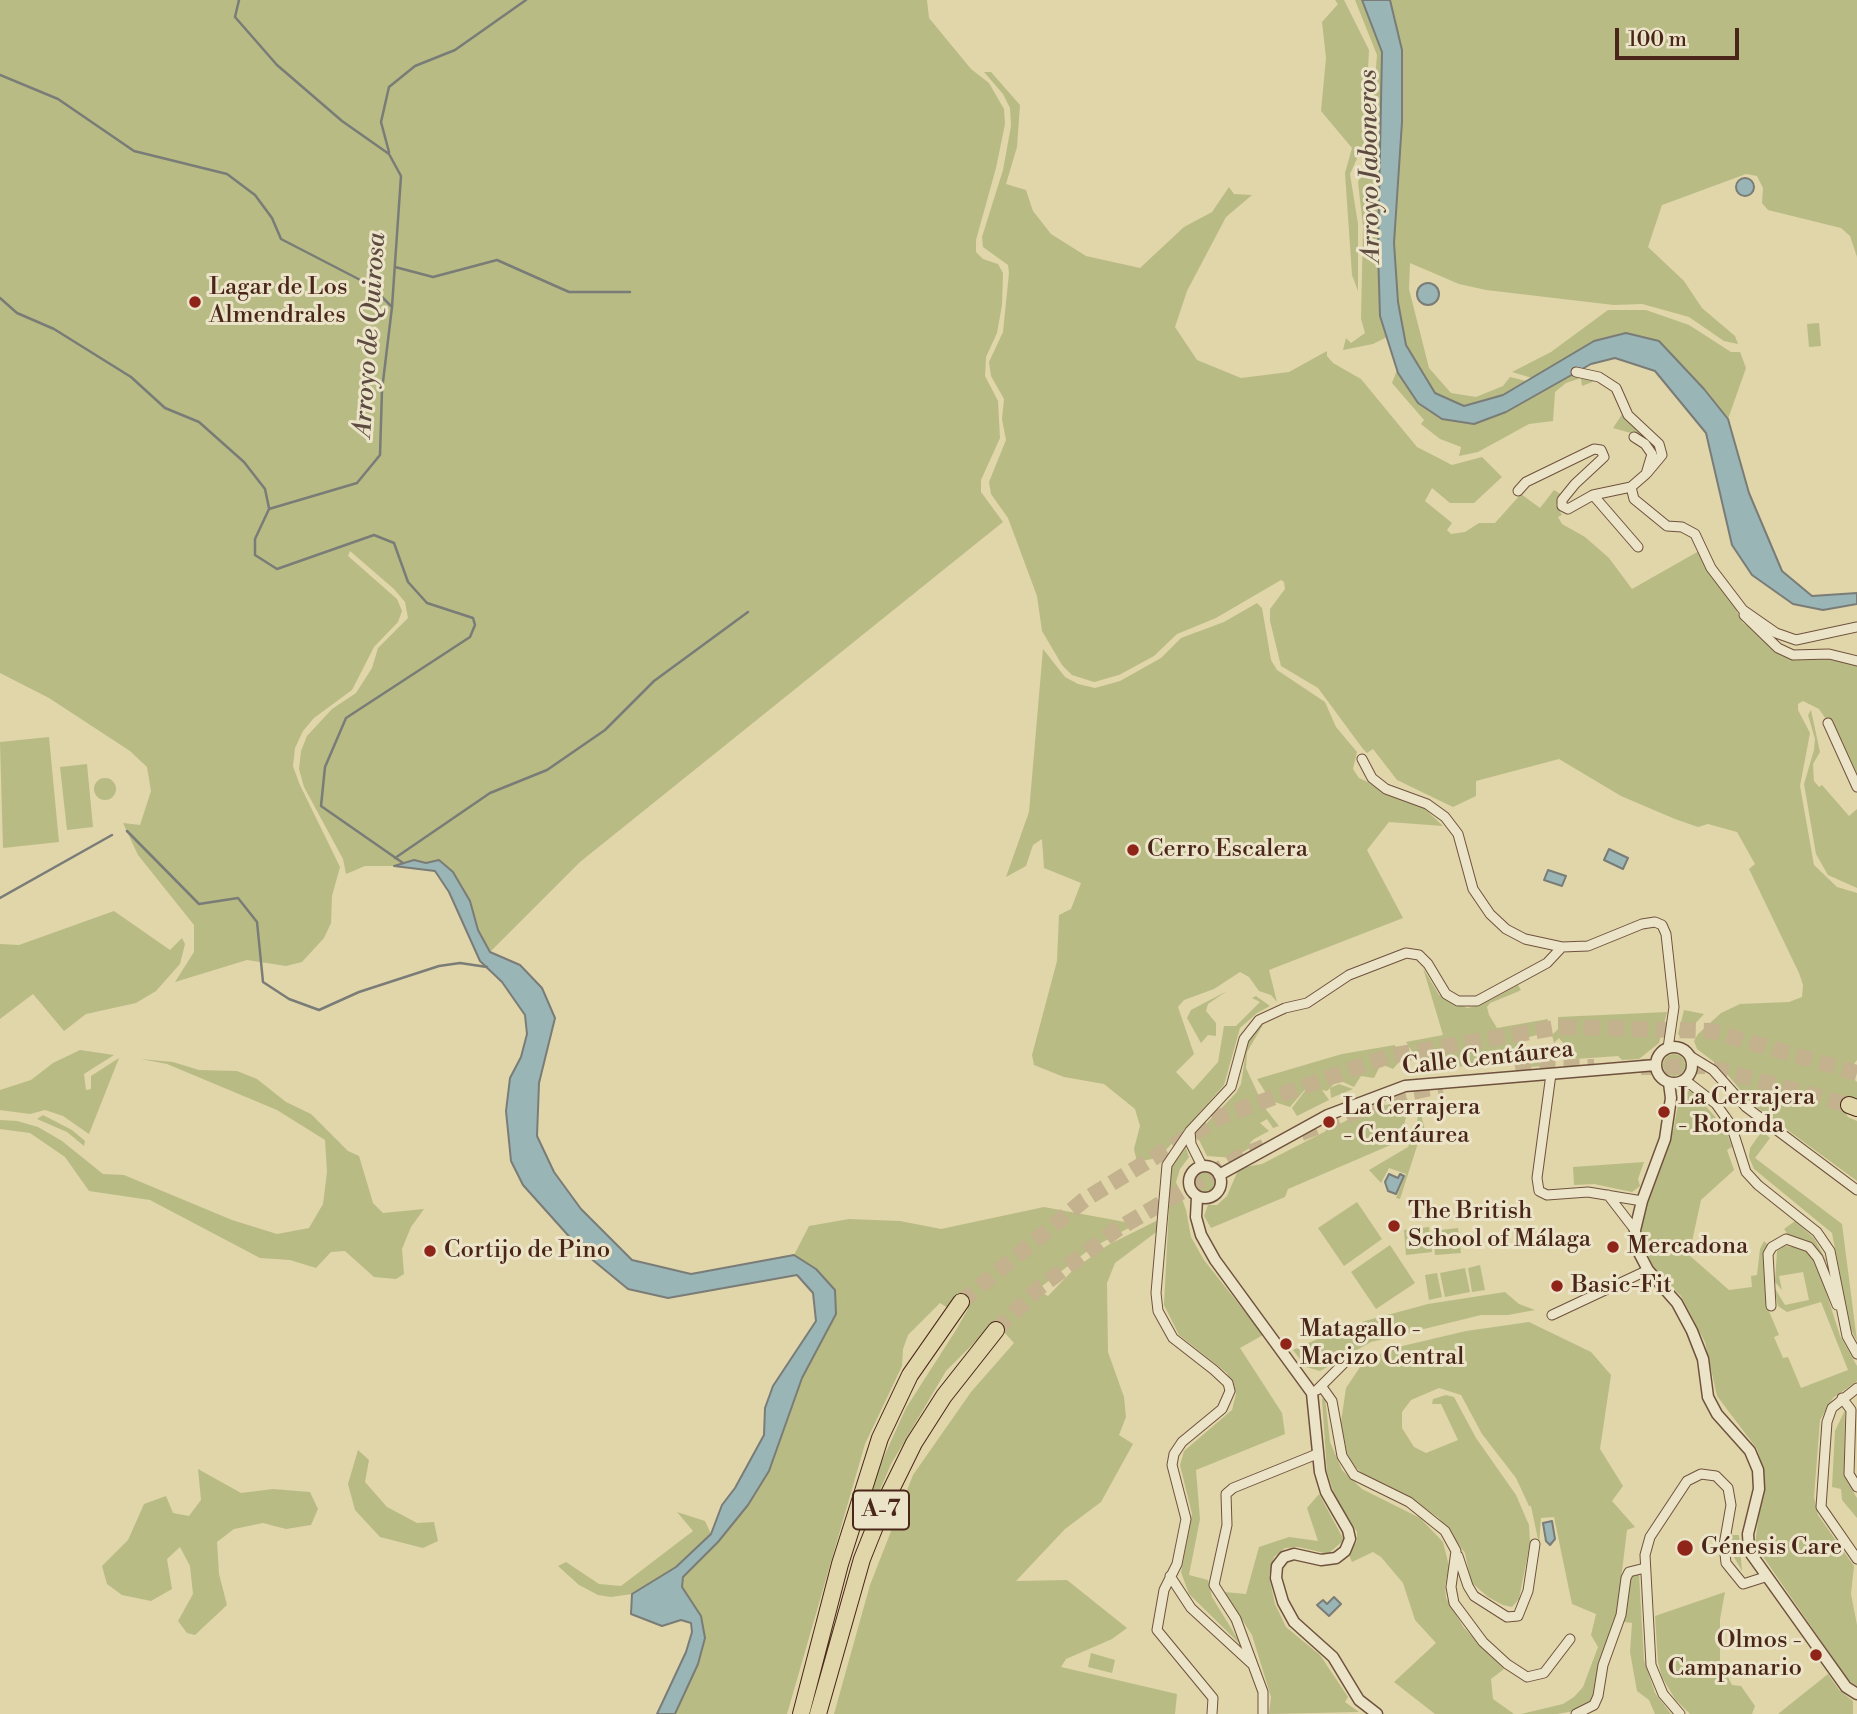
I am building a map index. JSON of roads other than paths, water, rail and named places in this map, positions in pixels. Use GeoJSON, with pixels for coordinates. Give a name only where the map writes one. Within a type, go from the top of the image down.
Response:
{"type":"FeatureCollection","features":[{"type":"Feature","properties":{"kind":"highway","name":"A-7"},"geometry":{"type":"LineString","coordinates":[[801,1714],[840,1564],[880,1438],[910,1375],[961,1302]]}},
{"type":"Feature","properties":{"kind":"highway","name":"A-7"},"geometry":{"type":"LineString","coordinates":[[818,1714],[862,1559],[884,1504],[929,1419],[996,1330]]}},
{"type":"Feature","properties":{"kind":"street"},"geometry":{"type":"LineString","coordinates":[[1518,491],[1526,482],[1594,449],[1601,450],[1604,457],[1562,500],[1562,506],[1568,509],[1593,495],[1631,487],[1658,464],[1662,455],[1660,443],[1629,415],[1616,388],[1599,377],[1576,372]]}},
{"type":"Feature","properties":{"kind":"street"},"geometry":{"type":"LineString","coordinates":[[1634,437],[1645,443],[1652,454],[1646,474]]}},
{"type":"Feature","properties":{"kind":"street"},"geometry":{"type":"LineString","coordinates":[[1631,487],[1634,499],[1667,526],[1682,527],[1695,534],[1711,568],[1743,610],[1776,634],[1796,640],[1857,627]]}},
{"type":"Feature","properties":{"kind":"street"},"geometry":{"type":"LineString","coordinates":[[1593,495],[1638,547]]}},
{"type":"Feature","properties":{"kind":"street"},"geometry":{"type":"LineString","coordinates":[[1743,610],[1746,619],[1778,648],[1793,655],[1829,654],[1857,662]]}},
{"type":"Feature","properties":{"kind":"street"},"geometry":{"type":"LineString","coordinates":[[1828,723],[1857,788]]}},
{"type":"Feature","properties":{"kind":"street"},"geometry":{"type":"LineString","coordinates":[[1362,759],[1371,778],[1386,789],[1427,804],[1446,817],[1458,834],[1473,889],[1490,914],[1506,929],[1525,939],[1562,947],[1588,946],[1643,924],[1656,922],[1662,925],[1666,934],[1674,1007],[1668,1048]]}},
{"type":"Feature","properties":{"kind":"street"},"geometry":{"type":"LineString","coordinates":[[1212,1714],[1213,1698],[1157,1630],[1170,1576],[1177,1564],[1186,1519],[1172,1465],[1174,1454],[1182,1442],[1222,1409],[1230,1391],[1228,1383],[1173,1338],[1158,1311],[1156,1293],[1167,1165],[1190,1131],[1231,1087],[1244,1038],[1259,1020],[1285,1008],[1307,1003],[1349,975],[1406,953],[1415,954],[1428,964],[1446,994],[1458,1001],[1477,1001],[1547,963],[1562,947]]}},
{"type":"Feature","properties":{"kind":"street"},"geometry":{"type":"LineString","coordinates":[[1690,1056],[1691,1073],[1685,1080],[1669,1083],[1659,1076],[1656,1065],[1659,1055],[1668,1048],[1682,1048],[1713,1070],[1757,1116],[1857,1190]]}},
{"type":"Feature","properties":{"kind":"street","name":"Calle Centáurea"},"geometry":{"type":"LineString","coordinates":[[1219,1175],[1328,1115],[1405,1086],[1656,1065]]}},
{"type":"Feature","properties":{"kind":"street"},"geometry":{"type":"LineString","coordinates":[[1551,1073],[1537,1178],[1539,1191],[1548,1195],[1588,1192],[1642,1201]]}},
{"type":"Feature","properties":{"kind":"street"},"geometry":{"type":"LineString","coordinates":[[1685,1080],[1716,1104],[1731,1125],[1746,1172],[1758,1185],[1817,1232],[1830,1251],[1847,1336],[1857,1354]]}},
{"type":"Feature","properties":{"kind":"street"},"geometry":{"type":"LineString","coordinates":[[1669,1083],[1671,1098],[1665,1139],[1642,1201],[1635,1230],[1636,1247],[1648,1270],[1677,1303],[1703,1359],[1708,1397],[1717,1414],[1750,1451],[1758,1470],[1759,1489],[1748,1534],[1749,1550],[1765,1577],[1846,1687],[1857,1694]]}},
{"type":"Feature","properties":{"kind":"street"},"geometry":{"type":"LineString","coordinates":[[1190,1131],[1191,1144],[1202,1166]]}},
{"type":"Feature","properties":{"kind":"street"},"geometry":{"type":"LineString","coordinates":[[1202,1166],[1212,1167],[1219,1175],[1221,1184],[1217,1192],[1206,1199],[1197,1197],[1190,1189],[1188,1180],[1193,1171],[1202,1166]]}},
{"type":"Feature","properties":{"kind":"street"},"geometry":{"type":"LineString","coordinates":[[1608,1195],[1635,1230]]}},
{"type":"Feature","properties":{"kind":"street"},"geometry":{"type":"LineString","coordinates":[[1197,1197],[1196,1217],[1200,1235],[1215,1260],[1317,1390],[1332,1401],[1339,1446],[1354,1475],[1424,1513],[1445,1531],[1474,1596],[1507,1617],[1518,1616],[1528,1591],[1535,1544]]}},
{"type":"Feature","properties":{"kind":"street"},"geometry":{"type":"LineString","coordinates":[[1771,1306],[1768,1254],[1772,1247],[1786,1240],[1809,1247],[1818,1258],[1842,1315]]}},
{"type":"Feature","properties":{"kind":"street"},"geometry":{"type":"LineString","coordinates":[[1552,1315],[1648,1270]]}},
{"type":"Feature","properties":{"kind":"street"},"geometry":{"type":"LineString","coordinates":[[1345,1362],[1328,1376],[1317,1390],[1317,1454],[1326,1492],[1348,1530],[1350,1539],[1345,1551],[1336,1558],[1321,1560],[1294,1554],[1284,1557],[1277,1566],[1276,1578],[1283,1602],[1294,1622],[1333,1657],[1359,1700],[1377,1714]]}},
{"type":"Feature","properties":{"kind":"street"},"geometry":{"type":"LineString","coordinates":[[1857,1388],[1832,1408],[1827,1422],[1821,1507],[1857,1559]]}},
{"type":"Feature","properties":{"kind":"street"},"geometry":{"type":"LineString","coordinates":[[1842,1398],[1851,1410],[1849,1474],[1857,1487]]}},
{"type":"Feature","properties":{"kind":"street"},"geometry":{"type":"LineString","coordinates":[[1263,1714],[1264,1692],[1254,1665],[1236,1619],[1214,1585],[1227,1525],[1226,1494],[1233,1488],[1317,1454]]}},
{"type":"Feature","properties":{"kind":"street"},"geometry":{"type":"LineString","coordinates":[[1679,1714],[1663,1694],[1651,1665],[1645,1568],[1650,1537],[1673,1498],[1687,1481],[1702,1474],[1716,1476],[1728,1488],[1731,1505],[1724,1545],[1726,1563],[1735,1578],[1743,1584],[1765,1577]]}},
{"type":"Feature","properties":{"kind":"street"},"geometry":{"type":"LineString","coordinates":[[1456,1551],[1451,1587],[1454,1603],[1483,1642],[1507,1664],[1527,1676],[1544,1673],[1570,1639]]}},
{"type":"Feature","properties":{"kind":"street"},"geometry":{"type":"LineString","coordinates":[[1576,1714],[1594,1705],[1598,1696],[1603,1665],[1621,1615],[1629,1572],[1645,1568]]}},
{"type":"Feature","properties":{"kind":"street"},"geometry":{"type":"LineString","coordinates":[[1170,1576],[1191,1608],[1254,1665]]}},
{"type":"Feature","properties":{"kind":"water"},"geometry":{"type":"Polygon","coordinates":[[[1362,0],[1390,0],[1402,50],[1402,122],[1394,243],[1398,302],[1406,345],[1435,393],[1464,406],[1503,395],[1594,341],[1626,333],[1659,341],[1728,419],[1749,493],[1782,571],[1812,596],[1857,593],[1857,604],[1823,610],[1793,604],[1752,575],[1732,545],[1706,433],[1655,371],[1615,358],[1591,364],[1506,412],[1474,424],[1442,419],[1418,403],[1398,373],[1380,316],[1378,251],[1382,52],[1362,0]]]}},
{"type":"Feature","properties":{"kind":"water"},"geometry":{"type":"Polygon","coordinates":[[[1745,178],[1751,181],[1754,187],[1751,193],[1745,196],[1739,193],[1736,187],[1739,181],[1745,178]]]}},
{"type":"Feature","properties":{"kind":"water"},"geometry":{"type":"Polygon","coordinates":[[[1428,283],[1436,286],[1439,294],[1436,302],[1428,305],[1420,302],[1417,294],[1420,286],[1428,283]]]}},
{"type":"Feature","properties":{"kind":"water"},"geometry":{"type":"Polygon","coordinates":[[[1609,849],[1628,858],[1623,869],[1604,860],[1609,849]]]}},
{"type":"Feature","properties":{"kind":"water"},"geometry":{"type":"Polygon","coordinates":[[[414,860],[426,863],[439,860],[453,872],[470,901],[478,930],[490,952],[520,965],[542,988],[555,1018],[539,1083],[537,1136],[554,1172],[581,1209],[632,1260],[691,1274],[794,1255],[816,1269],[835,1290],[836,1314],[802,1378],[769,1471],[748,1505],[718,1542],[683,1577],[682,1587],[701,1616],[705,1638],[698,1664],[675,1714],[657,1714],[686,1652],[692,1632],[691,1623],[681,1620],[662,1626],[631,1614],[632,1594],[676,1567],[711,1534],[722,1505],[735,1488],[764,1435],[765,1408],[773,1386],[816,1321],[813,1293],[797,1275],[668,1298],[628,1289],[583,1252],[523,1185],[511,1161],[506,1111],[510,1078],[521,1057],[527,1034],[525,1015],[502,982],[480,961],[449,892],[435,871],[394,866],[414,860]]]}},
{"type":"Feature","properties":{"kind":"water"},"geometry":{"type":"Polygon","coordinates":[[[1548,870],[1566,876],[1562,886],[1544,880],[1548,870]]]}},
{"type":"Feature","properties":{"kind":"water"},"geometry":{"type":"Polygon","coordinates":[[[1389,1174],[1398,1178],[1400,1174],[1404,1176],[1396,1194],[1388,1191],[1385,1182],[1389,1174]]]}},
{"type":"Feature","properties":{"kind":"water"},"geometry":{"type":"Polygon","coordinates":[[[1552,1521],[1555,1539],[1550,1545],[1546,1541],[1543,1523],[1552,1521]]]}},
{"type":"Feature","properties":{"kind":"water"},"geometry":{"type":"Polygon","coordinates":[[[1334,1597],[1341,1604],[1329,1616],[1317,1605],[1323,1600],[1327,1604],[1334,1597]]]}},
{"type":"Feature","properties":{"kind":"waterway","name":"Arroyo de Quirosa"},"geometry":{"type":"LineString","coordinates":[[239,0],[235,17],[277,65],[342,121],[389,154],[401,176],[392,307],[382,390],[380,455],[357,483],[269,509],[255,539],[255,555],[277,569],[374,535],[394,543],[408,582],[427,603],[473,618],[475,625],[470,637],[346,718],[325,767],[321,806],[403,863]]}},
{"type":"Feature","properties":{"kind":"waterway"},"geometry":{"type":"LineString","coordinates":[[389,152],[381,122],[389,87],[415,66],[455,50],[526,0]]}},
{"type":"Feature","properties":{"kind":"waterway"},"geometry":{"type":"LineString","coordinates":[[0,75],[58,99],[134,151],[227,174],[255,195],[272,218],[281,239],[370,285],[392,307]]}},
{"type":"Feature","properties":{"kind":"waterway"},"geometry":{"type":"LineString","coordinates":[[395,267],[433,277],[497,260],[569,292],[630,292]]}},
{"type":"Feature","properties":{"kind":"waterway"},"geometry":{"type":"LineString","coordinates":[[0,298],[17,313],[54,329],[131,377],[165,408],[199,422],[244,462],[265,489],[269,508]]}},
{"type":"Feature","properties":{"kind":"waterway"},"geometry":{"type":"LineString","coordinates":[[395,858],[490,793],[547,770],[605,730],[654,681],[748,612]]}},
{"type":"Feature","properties":{"kind":"waterway"},"geometry":{"type":"LineString","coordinates":[[127,831],[199,904],[238,898],[257,922],[263,982],[289,999],[319,1010],[359,992],[439,966],[460,963],[487,967]]}},
{"type":"Feature","properties":{"kind":"waterway"},"geometry":{"type":"LineString","coordinates":[[0,898],[112,835]]}},
{"type":"Feature","properties":{"kind":"tunnel"},"geometry":{"type":"LineString","coordinates":[[961,1302],[1084,1200],[1222,1116],[1389,1056],[1560,1027],[1712,1031],[1857,1073]]}},
{"type":"Feature","properties":{"kind":"tunnel"},"geometry":{"type":"LineString","coordinates":[[1641,1067],[1705,1066],[1849,1105]]}},
{"type":"Feature","properties":{"kind":"tunnel"},"geometry":{"type":"LineString","coordinates":[[1516,1073],[1554,1067],[1594,1067]]}},
{"type":"Feature","properties":{"kind":"tunnel"},"geometry":{"type":"LineString","coordinates":[[1301,1133],[1401,1094],[1442,1086]]}},
{"type":"Feature","properties":{"kind":"tunnel"},"geometry":{"type":"LineString","coordinates":[[996,1330],[1040,1287],[1116,1230],[1242,1156],[1264,1147]]}},
{"type":"Feature","properties":{"kind":"place","name":"Lagar de Los Almendrales"},"geometry":{"type":"Point","coordinates":[195,302]}},
{"type":"Feature","properties":{"kind":"place","name":"Cerro Escalera"},"geometry":{"type":"Point","coordinates":[1133,850]}},
{"type":"Feature","properties":{"kind":"place","name":"La Cerrajera - Rotonda"},"geometry":{"type":"Point","coordinates":[1664,1112]}},
{"type":"Feature","properties":{"kind":"place","name":"La Cerrajera - Centáurea"},"geometry":{"type":"Point","coordinates":[1329,1122]}},
{"type":"Feature","properties":{"kind":"place","name":"The British School of Málaga"},"geometry":{"type":"Point","coordinates":[1394,1226]}},
{"type":"Feature","properties":{"kind":"place","name":"Mercadona"},"geometry":{"type":"Point","coordinates":[1613,1247]}},
{"type":"Feature","properties":{"kind":"place","name":"Cortijo de Pino"},"geometry":{"type":"Point","coordinates":[430,1251]}},
{"type":"Feature","properties":{"kind":"place","name":"Basic-Fit"},"geometry":{"type":"Point","coordinates":[1557,1286]}},
{"type":"Feature","properties":{"kind":"place","name":"Matagallo - Macizo Central"},"geometry":{"type":"Point","coordinates":[1286,1344]}},
{"type":"Feature","properties":{"kind":"place","name":"Génesis Care"},"geometry":{"type":"Point","coordinates":[1685,1548]}},
{"type":"Feature","properties":{"kind":"place","name":"Olmos - Campanario"},"geometry":{"type":"Point","coordinates":[1816,1655]}},
{"type":"Feature","properties":{"kind":"water label","name":"Arroyo Jaboneros"},"geometry":{"type":"Point","coordinates":[1371,166]}}]}
